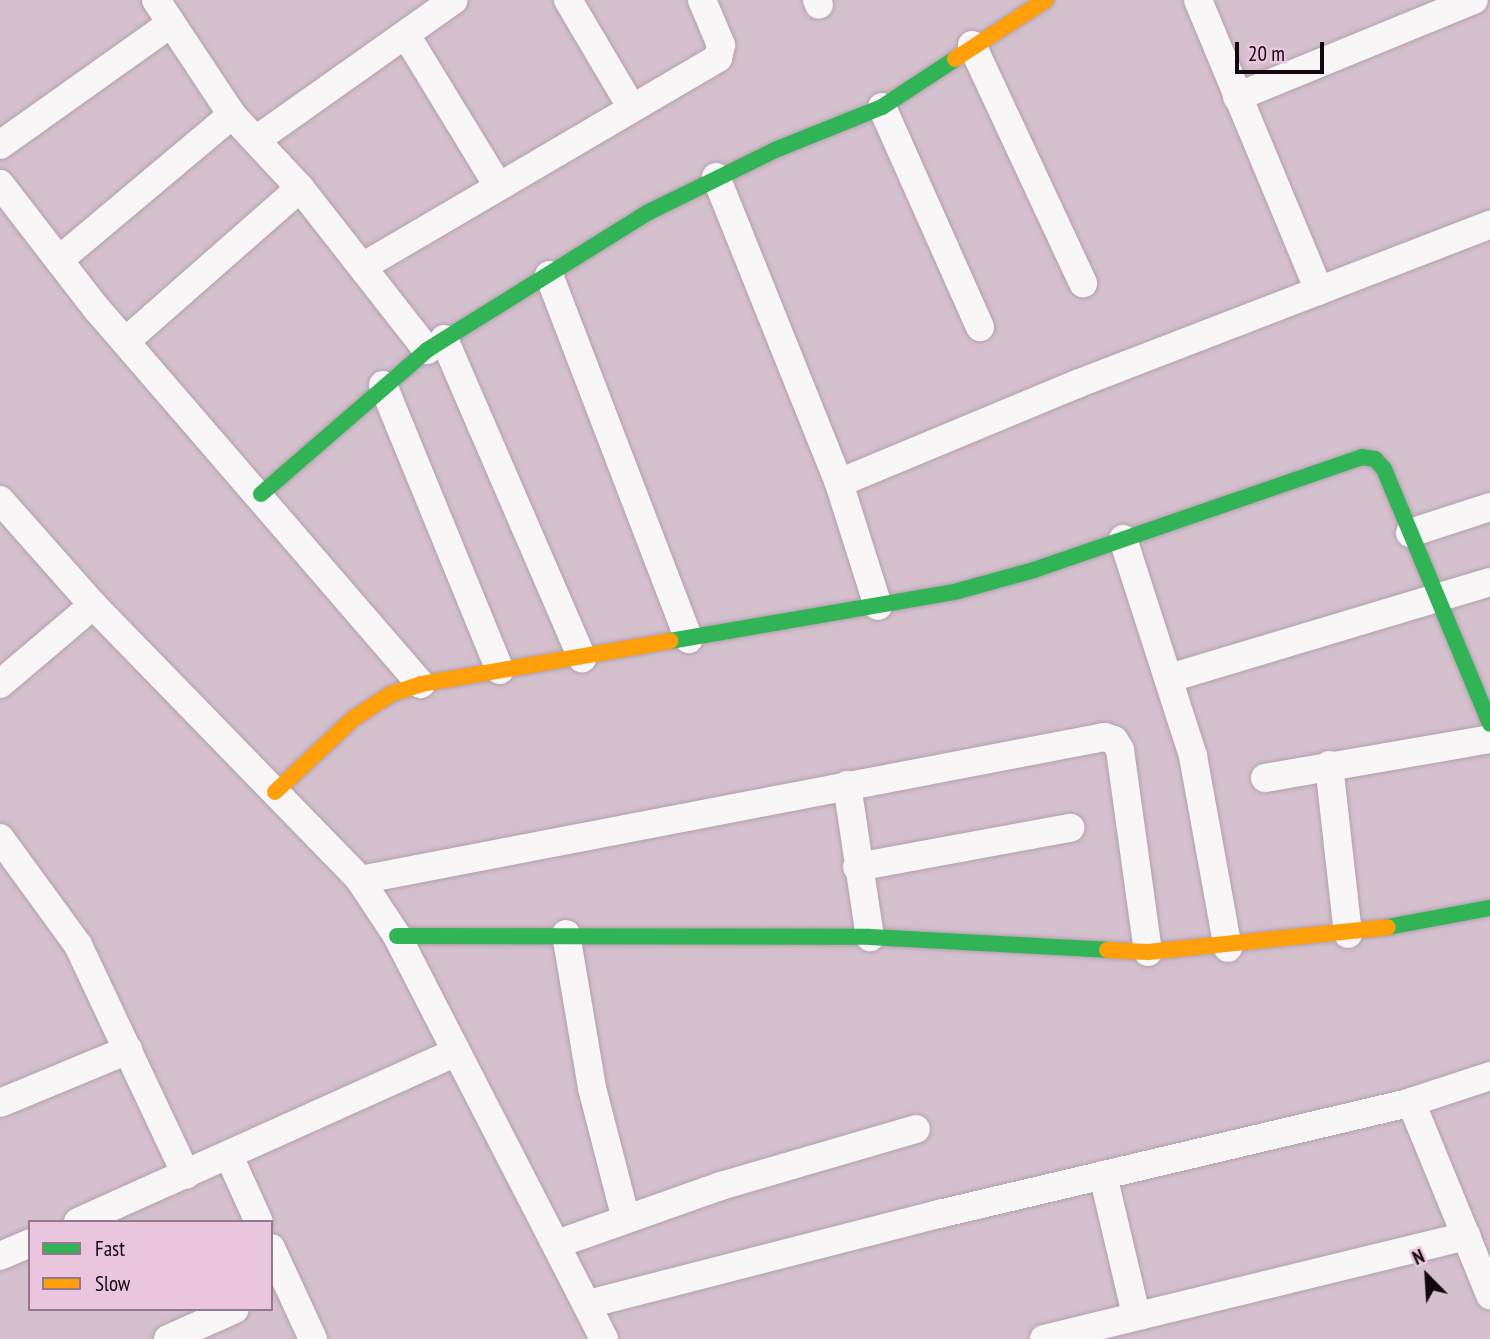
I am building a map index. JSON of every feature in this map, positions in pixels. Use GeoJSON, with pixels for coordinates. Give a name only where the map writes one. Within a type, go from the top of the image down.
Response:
{"type":"FeatureCollection","features":[{"type":"Feature","properties":{"kind":"street"},"geometry":{"type":"LineString","coordinates":[[156,0],[232,115],[300,188],[362,267],[436,345],[582,658]]}},
{"type":"Feature","properties":{"kind":"street"},"geometry":{"type":"LineString","coordinates":[[256,140],[416,18],[454,0]]}},
{"type":"Feature","properties":{"kind":"street"},"geometry":{"type":"LineString","coordinates":[[568,0],[630,105]]}},
{"type":"Feature","properties":{"kind":"street"},"geometry":{"type":"LineString","coordinates":[[362,267],[630,105],[718,58],[721,46],[702,0]]}},
{"type":"Feature","properties":{"kind":"street"},"geometry":{"type":"LineString","coordinates":[[261,494],[383,385],[436,345],[647,213],[716,177],[882,107],[972,45],[1046,0]]}},
{"type":"Feature","properties":{"kind":"street"},"geometry":{"type":"LineString","coordinates":[[1198,0],[1319,291]]}},
{"type":"Feature","properties":{"kind":"street"},"geometry":{"type":"LineString","coordinates":[[1237,97],[1474,0]]}},
{"type":"Feature","properties":{"kind":"street"},"geometry":{"type":"LineString","coordinates":[[416,18],[497,184]]}},
{"type":"Feature","properties":{"kind":"street"},"geometry":{"type":"LineString","coordinates":[[0,145],[170,24]]}},
{"type":"Feature","properties":{"kind":"street"},"geometry":{"type":"LineString","coordinates":[[972,45],[1083,283]]}},
{"type":"Feature","properties":{"kind":"street"},"geometry":{"type":"LineString","coordinates":[[882,107],[980,327]]}},
{"type":"Feature","properties":{"kind":"street"},"geometry":{"type":"LineString","coordinates":[[59,260],[232,115]]}},
{"type":"Feature","properties":{"kind":"street"},"geometry":{"type":"LineString","coordinates":[[716,177],[839,483],[878,606]]}},
{"type":"Feature","properties":{"kind":"street"},"geometry":{"type":"LineString","coordinates":[[0,184],[59,260],[421,684]]}},
{"type":"Feature","properties":{"kind":"street"},"geometry":{"type":"LineString","coordinates":[[127,340],[300,188]]}},
{"type":"Feature","properties":{"kind":"street"},"geometry":{"type":"LineString","coordinates":[[839,483],[1490,225]]}},
{"type":"Feature","properties":{"kind":"street"},"geometry":{"type":"LineString","coordinates":[[549,275],[689,639]]}},
{"type":"Feature","properties":{"kind":"street"},"geometry":{"type":"LineString","coordinates":[[383,385],[500,670]]}},
{"type":"Feature","properties":{"kind":"street"},"geometry":{"type":"LineString","coordinates":[[275,792],[354,718],[391,694],[421,684],[878,606],[1034,570],[1362,457],[1375,459],[1384,469],[1490,724]]}},
{"type":"Feature","properties":{"kind":"street"},"geometry":{"type":"LineString","coordinates":[[0,500],[93,605],[360,880],[397,936],[589,1304],[604,1339]]}},
{"type":"Feature","properties":{"kind":"street"},"geometry":{"type":"LineString","coordinates":[[1410,533],[1490,507]]}},
{"type":"Feature","properties":{"kind":"street"},"geometry":{"type":"LineString","coordinates":[[1123,539],[1194,756],[1228,948]]}},
{"type":"Feature","properties":{"kind":"street"},"geometry":{"type":"LineString","coordinates":[[1170,678],[1490,582]]}},
{"type":"Feature","properties":{"kind":"street"},"geometry":{"type":"LineString","coordinates":[[0,684],[93,605]]}},
{"type":"Feature","properties":{"kind":"street"},"geometry":{"type":"LineString","coordinates":[[360,880],[1104,737],[1114,740],[1120,750],[1148,952]]}},
{"type":"Feature","properties":{"kind":"street"},"geometry":{"type":"LineString","coordinates":[[1265,778],[1490,739]]}},
{"type":"Feature","properties":{"kind":"street"},"geometry":{"type":"LineString","coordinates":[[1329,765],[1348,934]]}},
{"type":"Feature","properties":{"kind":"street"},"geometry":{"type":"LineString","coordinates":[[847,785],[856,867],[870,937]]}},
{"type":"Feature","properties":{"kind":"street"},"geometry":{"type":"LineString","coordinates":[[856,867],[1070,828]]}},
{"type":"Feature","properties":{"kind":"street"},"geometry":{"type":"LineString","coordinates":[[0,838],[78,945],[187,1175]]}},
{"type":"Feature","properties":{"kind":"street"},"geometry":{"type":"LineString","coordinates":[[397,936],[566,934],[870,937],[1148,952],[1228,948],[1348,934],[1490,908]]}},
{"type":"Feature","properties":{"kind":"street"},"geometry":{"type":"LineString","coordinates":[[566,934],[592,1088],[626,1219]]}},
{"type":"Feature","properties":{"kind":"street"},"geometry":{"type":"LineString","coordinates":[[0,1103],[128,1050]]}},
{"type":"Feature","properties":{"kind":"street"},"geometry":{"type":"LineString","coordinates":[[83,1220],[457,1052]]}},
{"type":"Feature","properties":{"kind":"street"},"geometry":{"type":"LineString","coordinates":[[589,1304],[1104,1175],[1411,1102],[1490,1076]]}},
{"type":"Feature","properties":{"kind":"street"},"geometry":{"type":"LineString","coordinates":[[1411,1102],[1490,1296]]}},
{"type":"Feature","properties":{"kind":"street"},"geometry":{"type":"LineString","coordinates":[[557,1244],[626,1219],[916,1129]]}},
{"type":"Feature","properties":{"kind":"street"},"geometry":{"type":"LineString","coordinates":[[229,1156],[258,1220]]}},
{"type":"Feature","properties":{"kind":"street"},"geometry":{"type":"LineString","coordinates":[[1104,1175],[1136,1315]]}},
{"type":"Feature","properties":{"kind":"street"},"geometry":{"type":"LineString","coordinates":[[1044,1339],[1467,1236]]}},
{"type":"Feature","properties":{"kind":"street"},"geometry":{"type":"LineString","coordinates":[[0,1256],[28,1244]]}},
{"type":"Feature","properties":{"kind":"street"},"geometry":{"type":"LineString","coordinates":[[273,1257],[280,1289],[313,1339]]}},
{"type":"Feature","properties":{"kind":"street"},"geometry":{"type":"LineString","coordinates":[[168,1339],[231,1311]]}},
{"type":"Feature","properties":{"kind":"traffic: fast"},"geometry":{"type":"LineString","coordinates":[[261,494],[427,350],[647,213],[775,150],[882,107],[955,59]]}},
{"type":"Feature","properties":{"kind":"traffic: fast"},"geometry":{"type":"LineString","coordinates":[[670,641],[958,591],[1034,570],[1362,457],[1375,459],[1384,469],[1490,724]]}},
{"type":"Feature","properties":{"kind":"traffic: fast"},"geometry":{"type":"LineString","coordinates":[[1388,927],[1490,908]]}},
{"type":"Feature","properties":{"kind":"traffic: fast"},"geometry":{"type":"LineString","coordinates":[[397,936],[870,937],[1107,950]]}},
{"type":"Feature","properties":{"kind":"traffic: slow"},"geometry":{"type":"LineString","coordinates":[[955,59],[1046,0]]}},
{"type":"Feature","properties":{"kind":"traffic: slow"},"geometry":{"type":"LineString","coordinates":[[275,792],[354,718],[391,694],[421,684],[670,641]]}},
{"type":"Feature","properties":{"kind":"traffic: slow"},"geometry":{"type":"LineString","coordinates":[[1107,950],[1148,952],[1388,927]]}}]}
